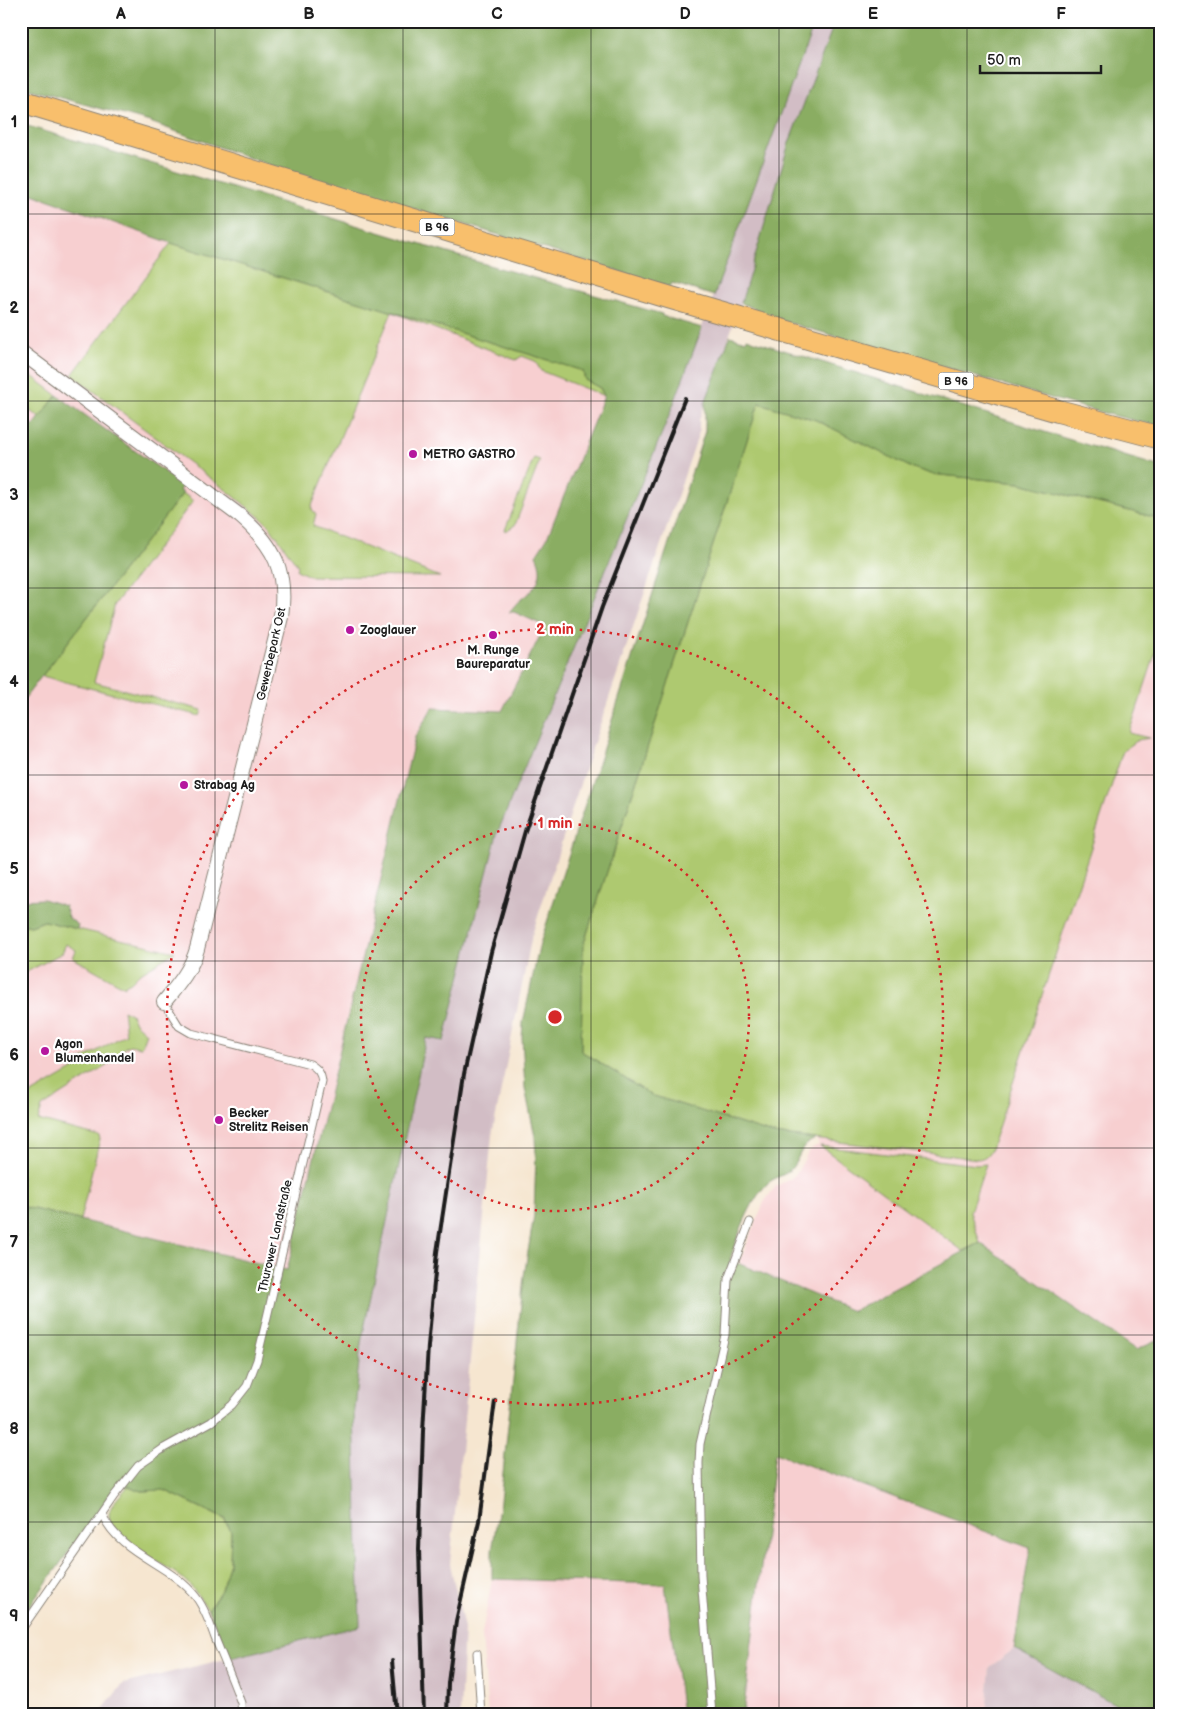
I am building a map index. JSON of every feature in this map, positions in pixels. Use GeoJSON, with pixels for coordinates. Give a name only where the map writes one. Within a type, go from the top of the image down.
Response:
{"type":"FeatureCollection","features":[{"type":"Feature","properties":{"kind":"main road","name":"B 96"},"geometry":{"type":"LineString","coordinates":[[21,101],[668,296],[1058,411],[1161,438]]}},
{"type":"Feature","properties":{"kind":"street","name":"Gewerbepark Ost"},"geometry":{"type":"LineString","coordinates":[[21,352],[240,516],[254,528],[266,543],[280,571],[283,588],[280,624],[196,956],[188,972],[164,1002]]}},
{"type":"Feature","properties":{"kind":"lane","name":"Thurower Landstraße"},"geometry":{"type":"LineString","coordinates":[[21,1630],[138,1466],[164,1448],[212,1422],[232,1405],[247,1386],[257,1360],[322,1082],[321,1075],[317,1069],[310,1064],[191,1033],[179,1026],[164,1002]]}},
{"type":"Feature","properties":{"kind":"lane"},"geometry":{"type":"LineString","coordinates":[[712,1715],[700,1576],[700,1444],[725,1336],[728,1279],[750,1222]]}},
{"type":"Feature","properties":{"kind":"lane"},"geometry":{"type":"LineString","coordinates":[[102,1514],[106,1523],[128,1547],[178,1580],[195,1596],[204,1611],[241,1703],[242,1715]]}},
{"type":"Feature","properties":{"kind":"lane"},"geometry":{"type":"LineString","coordinates":[[477,1654],[481,1715]]}},
{"type":"Feature","properties":{"kind":"shaded area"},"geometry":{"type":"Polygon","coordinates":[[[815,21],[835,21],[789,143],[741,303],[699,420],[699,432],[581,781],[532,935],[492,1135],[450,1564],[464,1628],[460,1715],[98,1715],[123,1684],[360,1626],[354,1409],[361,1343],[426,1037],[444,1040],[497,834],[671,411],[815,21]]]}},
{"type":"Feature","properties":{"kind":"shaded area"},"geometry":{"type":"Polygon","coordinates":[[[21,190],[171,243],[641,390],[541,565],[541,574],[537,584],[529,594],[521,598],[510,612],[546,626],[502,712],[433,708],[415,737],[287,1270],[21,1206],[21,703],[183,494],[57,395],[34,425],[21,426],[21,190]]]}},
{"type":"Feature","properties":{"kind":"shaded area"},"geometry":{"type":"Polygon","coordinates":[[[1161,519],[1161,1339],[1136,1350],[980,1243],[970,1212],[986,1164],[977,1165],[821,1146],[963,1251],[852,1311],[739,1263],[764,1202],[776,1186],[796,1174],[809,1151],[819,1145],[816,1139],[773,1134],[1161,519]]]}},
{"type":"Feature","properties":{"kind":"shaded area"},"geometry":{"type":"Polygon","coordinates":[[[774,1453],[1030,1548],[1014,1649],[990,1667],[986,1715],[743,1715],[774,1453]]]}},
{"type":"Feature","properties":{"kind":"shaded area"},"geometry":{"type":"Polygon","coordinates":[[[492,1579],[665,1584],[682,1715],[488,1715],[482,1634],[492,1579]]]}},
{"type":"Feature","properties":{"kind":"shaded area"},"geometry":{"type":"Polygon","coordinates":[[[1014,1649],[1135,1715],[986,1715],[990,1667],[1014,1649]]]}},
{"type":"Feature","properties":{"kind":"green space"},"geometry":{"type":"Polygon","coordinates":[[[21,21],[815,21],[714,296],[672,283],[670,287],[266,164],[150,122],[21,87],[21,21]]]}},
{"type":"Feature","properties":{"kind":"green space"},"geometry":{"type":"Polygon","coordinates":[[[835,21],[1161,21],[1161,427],[1096,411],[755,313],[756,309],[741,303],[789,143],[835,21]]]}},
{"type":"Feature","properties":{"kind":"green space"},"geometry":{"type":"Polygon","coordinates":[[[21,124],[478,262],[662,314],[662,316],[702,328],[671,411],[497,834],[444,1041],[426,1038],[361,1343],[354,1409],[360,1626],[230,1658],[208,1610],[221,1590],[230,1563],[231,1531],[225,1519],[164,1490],[142,1491],[128,1486],[116,1486],[21,1618],[21,1206],[287,1270],[415,737],[432,708],[502,711],[545,626],[514,612],[509,612],[537,584],[540,575],[540,565],[536,555],[547,538],[604,396],[600,388],[585,380],[583,371],[171,243],[21,190],[21,124]]]}},
{"type":"Feature","properties":{"kind":"green space"},"geometry":{"type":"Polygon","coordinates":[[[171,243],[583,371],[585,380],[600,388],[604,396],[541,371],[535,361],[522,356],[516,360],[392,312],[311,508],[316,514],[313,526],[440,577],[309,576],[297,570],[298,566],[268,524],[230,493],[72,375],[171,243]]]}},
{"type":"Feature","properties":{"kind":"green space"},"geometry":{"type":"Polygon","coordinates":[[[730,336],[746,341],[747,338],[1161,467],[1161,519],[1020,483],[931,474],[910,467],[816,420],[759,403],[583,946],[581,1051],[651,1095],[773,1134],[816,1139],[803,1148],[790,1170],[767,1184],[761,1191],[745,1220],[730,1260],[852,1311],[980,1243],[1136,1350],[1161,1339],[1161,1715],[1135,1715],[1014,1649],[1030,1548],[775,1453],[743,1715],[682,1715],[665,1584],[492,1579],[492,1551],[500,1501],[524,1276],[534,1215],[535,1137],[525,1088],[523,1023],[539,947],[705,431],[705,403],[730,336]]]}},
{"type":"Feature","properties":{"kind":"green space"},"geometry":{"type":"Polygon","coordinates":[[[21,368],[57,395],[40,417],[21,406],[21,368]]]}},
{"type":"Feature","properties":{"kind":"green space"},"geometry":{"type":"Polygon","coordinates":[[[57,395],[183,485],[179,490],[183,493],[21,703],[21,426],[34,425],[57,395]]]}},
{"type":"Feature","properties":{"kind":"green space"},"geometry":{"type":"Polygon","coordinates":[[[759,403],[816,420],[910,467],[931,474],[1020,483],[1161,519],[1161,599],[1155,617],[1161,618],[1161,637],[1129,733],[1149,738],[1138,740],[1123,751],[991,1149],[986,1156],[980,1159],[773,1134],[651,1095],[581,1051],[583,946],[759,403]]]}},
{"type":"Feature","properties":{"kind":"green space"},"geometry":{"type":"Polygon","coordinates":[[[534,458],[540,460],[515,525],[506,531],[505,530],[534,458]]]}},
{"type":"Feature","properties":{"kind":"green space"},"geometry":{"type":"Polygon","coordinates":[[[183,493],[193,501],[115,604],[94,682],[202,710],[200,716],[42,676],[183,493]]]}},
{"type":"Feature","properties":{"kind":"green space"},"geometry":{"type":"Polygon","coordinates":[[[43,899],[65,906],[69,918],[78,925],[77,929],[44,921],[31,926],[21,924],[21,900],[43,899]]]}},
{"type":"Feature","properties":{"kind":"green space"},"geometry":{"type":"Polygon","coordinates":[[[44,921],[175,952],[139,974],[125,987],[73,958],[76,950],[66,944],[62,953],[21,975],[21,924],[31,926],[44,921]]]}},
{"type":"Feature","properties":{"kind":"green space"},"geometry":{"type":"Polygon","coordinates":[[[123,1010],[131,1014],[135,1023],[146,1033],[141,1047],[130,1045],[124,1048],[122,1056],[42,1107],[38,1120],[99,1136],[100,1139],[80,1220],[21,1206],[21,1100],[78,1067],[76,1063],[126,1034],[123,1010]]]}},
{"type":"Feature","properties":{"kind":"green space"},"geometry":{"type":"Polygon","coordinates":[[[820,1146],[977,1165],[986,1164],[970,1212],[980,1243],[963,1251],[820,1146]]]}},
{"type":"Feature","properties":{"kind":"green space"},"geometry":{"type":"Polygon","coordinates":[[[128,1486],[142,1491],[164,1490],[224,1519],[231,1531],[230,1563],[221,1590],[208,1610],[181,1577],[127,1541],[111,1523],[109,1515],[111,1507],[128,1486]]]}},
{"type":"Feature","properties":{"kind":"railway"},"geometry":{"type":"LineString","coordinates":[[424,1715],[419,1550],[428,1346],[437,1252],[464,1074],[491,952],[525,831],[602,607],[685,398]]}},
{"type":"Feature","properties":{"kind":"railway"},"geometry":{"type":"LineString","coordinates":[[447,1715],[448,1683],[456,1621],[479,1521],[495,1401]]}},
{"type":"Feature","properties":{"kind":"railway"},"geometry":{"type":"LineString","coordinates":[[392,1661],[397,1715]]}},
{"type":"Feature","properties":{"kind":"place","name":"METRO GASTRO"},"geometry":{"type":"Point","coordinates":[413,454]}},
{"type":"Feature","properties":{"kind":"place","name":"Zooglauer"},"geometry":{"type":"Point","coordinates":[350,630]}},
{"type":"Feature","properties":{"kind":"place","name":"M. Runge Baureparatur"},"geometry":{"type":"Point","coordinates":[493,635]}},
{"type":"Feature","properties":{"kind":"place","name":"Strabag Ag"},"geometry":{"type":"Point","coordinates":[184,785]}},
{"type":"Feature","properties":{"kind":"place","name":"Agon Blumenhandel"},"geometry":{"type":"Point","coordinates":[45,1051]}},
{"type":"Feature","properties":{"kind":"place","name":"Becker Strelitz Reisen"},"geometry":{"type":"Point","coordinates":[219,1120]}}]}
